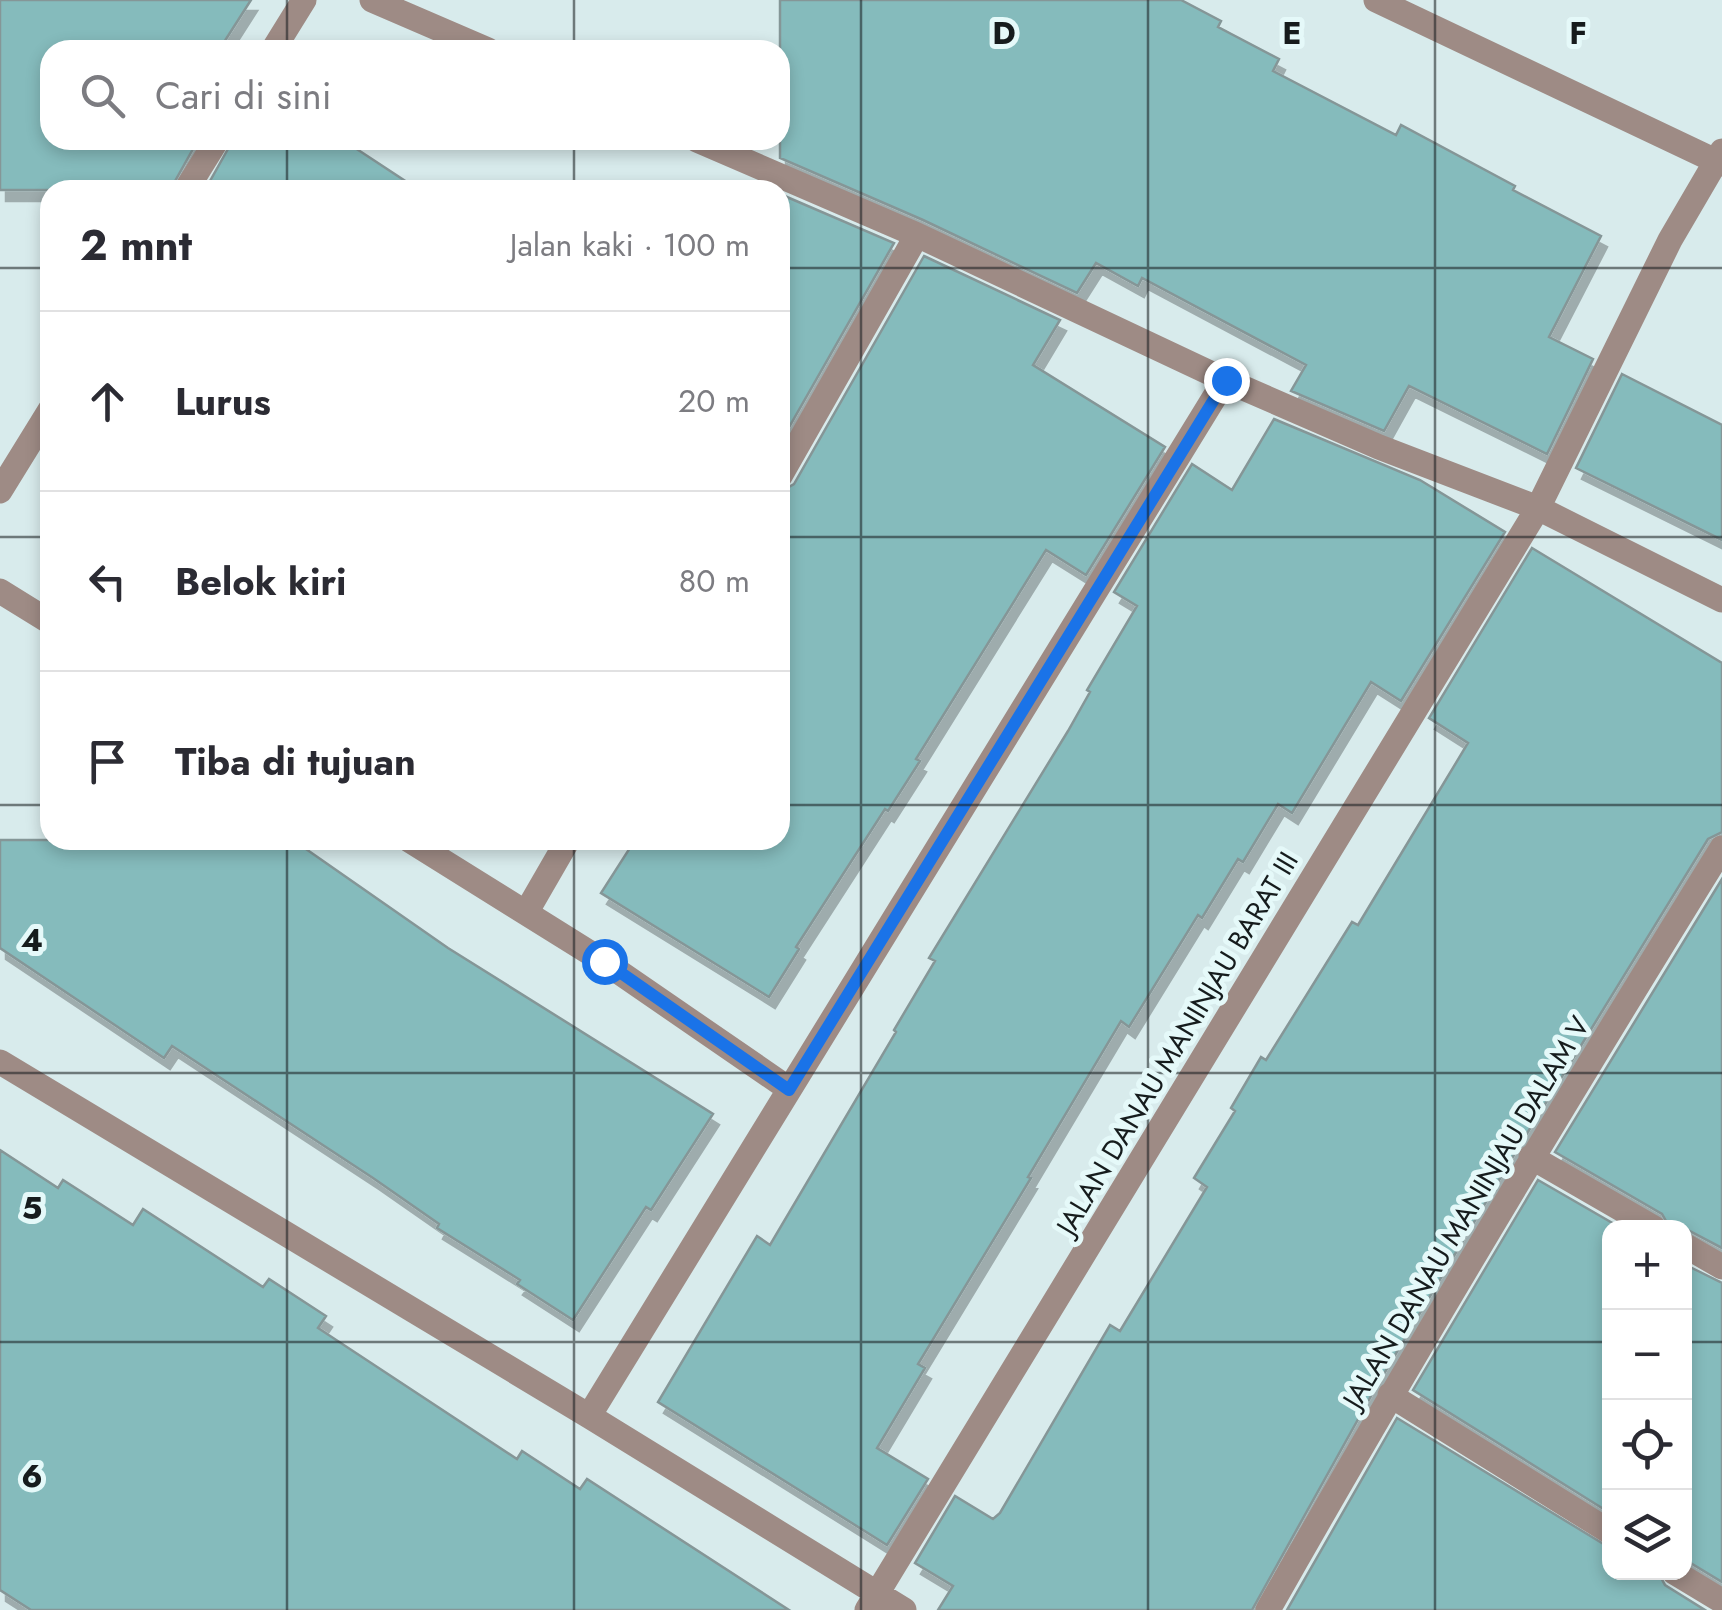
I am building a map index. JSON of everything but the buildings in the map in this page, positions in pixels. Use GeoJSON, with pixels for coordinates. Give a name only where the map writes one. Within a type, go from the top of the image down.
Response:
{"type":"FeatureCollection","features":[{"type":"Feature","properties":{"kind":"street"},"geometry":{"type":"LineString","coordinates":[[278,40],[304,0]]}},
{"type":"Feature","properties":{"kind":"street"},"geometry":{"type":"LineString","coordinates":[[372,0],[465,40]]}},
{"type":"Feature","properties":{"kind":"street"},"geometry":{"type":"LineString","coordinates":[[1376,0],[1720,159]]}},
{"type":"Feature","properties":{"kind":"street"},"geometry":{"type":"LineString","coordinates":[[192,180],[211,150]]}},
{"type":"Feature","properties":{"kind":"street"},"geometry":{"type":"LineString","coordinates":[[720,150],[916,234],[1379,448],[1538,508],[1722,600]]}},
{"type":"Feature","properties":{"kind":"street","name":"JALAN DANAU MANINJAU BARAT III"},"geometry":{"type":"LineString","coordinates":[[872,1601],[1538,508],[1670,240],[1720,159]]}},
{"type":"Feature","properties":{"kind":"street"},"geometry":{"type":"LineString","coordinates":[[790,451],[916,234]]}},
{"type":"Feature","properties":{"kind":"street"},"geometry":{"type":"LineString","coordinates":[[589,1416],[1226,380]]}},
{"type":"Feature","properties":{"kind":"street"},"geometry":{"type":"LineString","coordinates":[[0,491],[40,426]]}},
{"type":"Feature","properties":{"kind":"street"},"geometry":{"type":"LineString","coordinates":[[0,592],[40,616]]}},
{"type":"Feature","properties":{"kind":"street","name":"JALAN DANAU MANINJAU DALAM V"},"geometry":{"type":"LineString","coordinates":[[1268,1610],[1531,1157],[1722,848]]}},
{"type":"Feature","properties":{"kind":"street"},"geometry":{"type":"LineString","coordinates":[[426,850],[527,911],[789,1090]]}},
{"type":"Feature","properties":{"kind":"street"},"geometry":{"type":"LineString","coordinates":[[527,911],[562,850]]}},
{"type":"Feature","properties":{"kind":"street"},"geometry":{"type":"LineString","coordinates":[[0,1062],[589,1416],[872,1601],[904,1610]]}},
{"type":"Feature","properties":{"kind":"street"},"geometry":{"type":"LineString","coordinates":[[1531,1157],[1640,1220]]}},
{"type":"Feature","properties":{"kind":"street"},"geometry":{"type":"LineString","coordinates":[[1692,1250],[1722,1267]]}},
{"type":"Feature","properties":{"kind":"street"},"geometry":{"type":"LineString","coordinates":[[1390,1395],[1602,1527]]}},
{"type":"Feature","properties":{"kind":"street"},"geometry":{"type":"LineString","coordinates":[[1687,1580],[1722,1601]]}},
{"type":"Feature","properties":{"kind":"route"},"geometry":{"type":"LineString","coordinates":[[604,961],[789,1090],[1226,380]]}}]}
